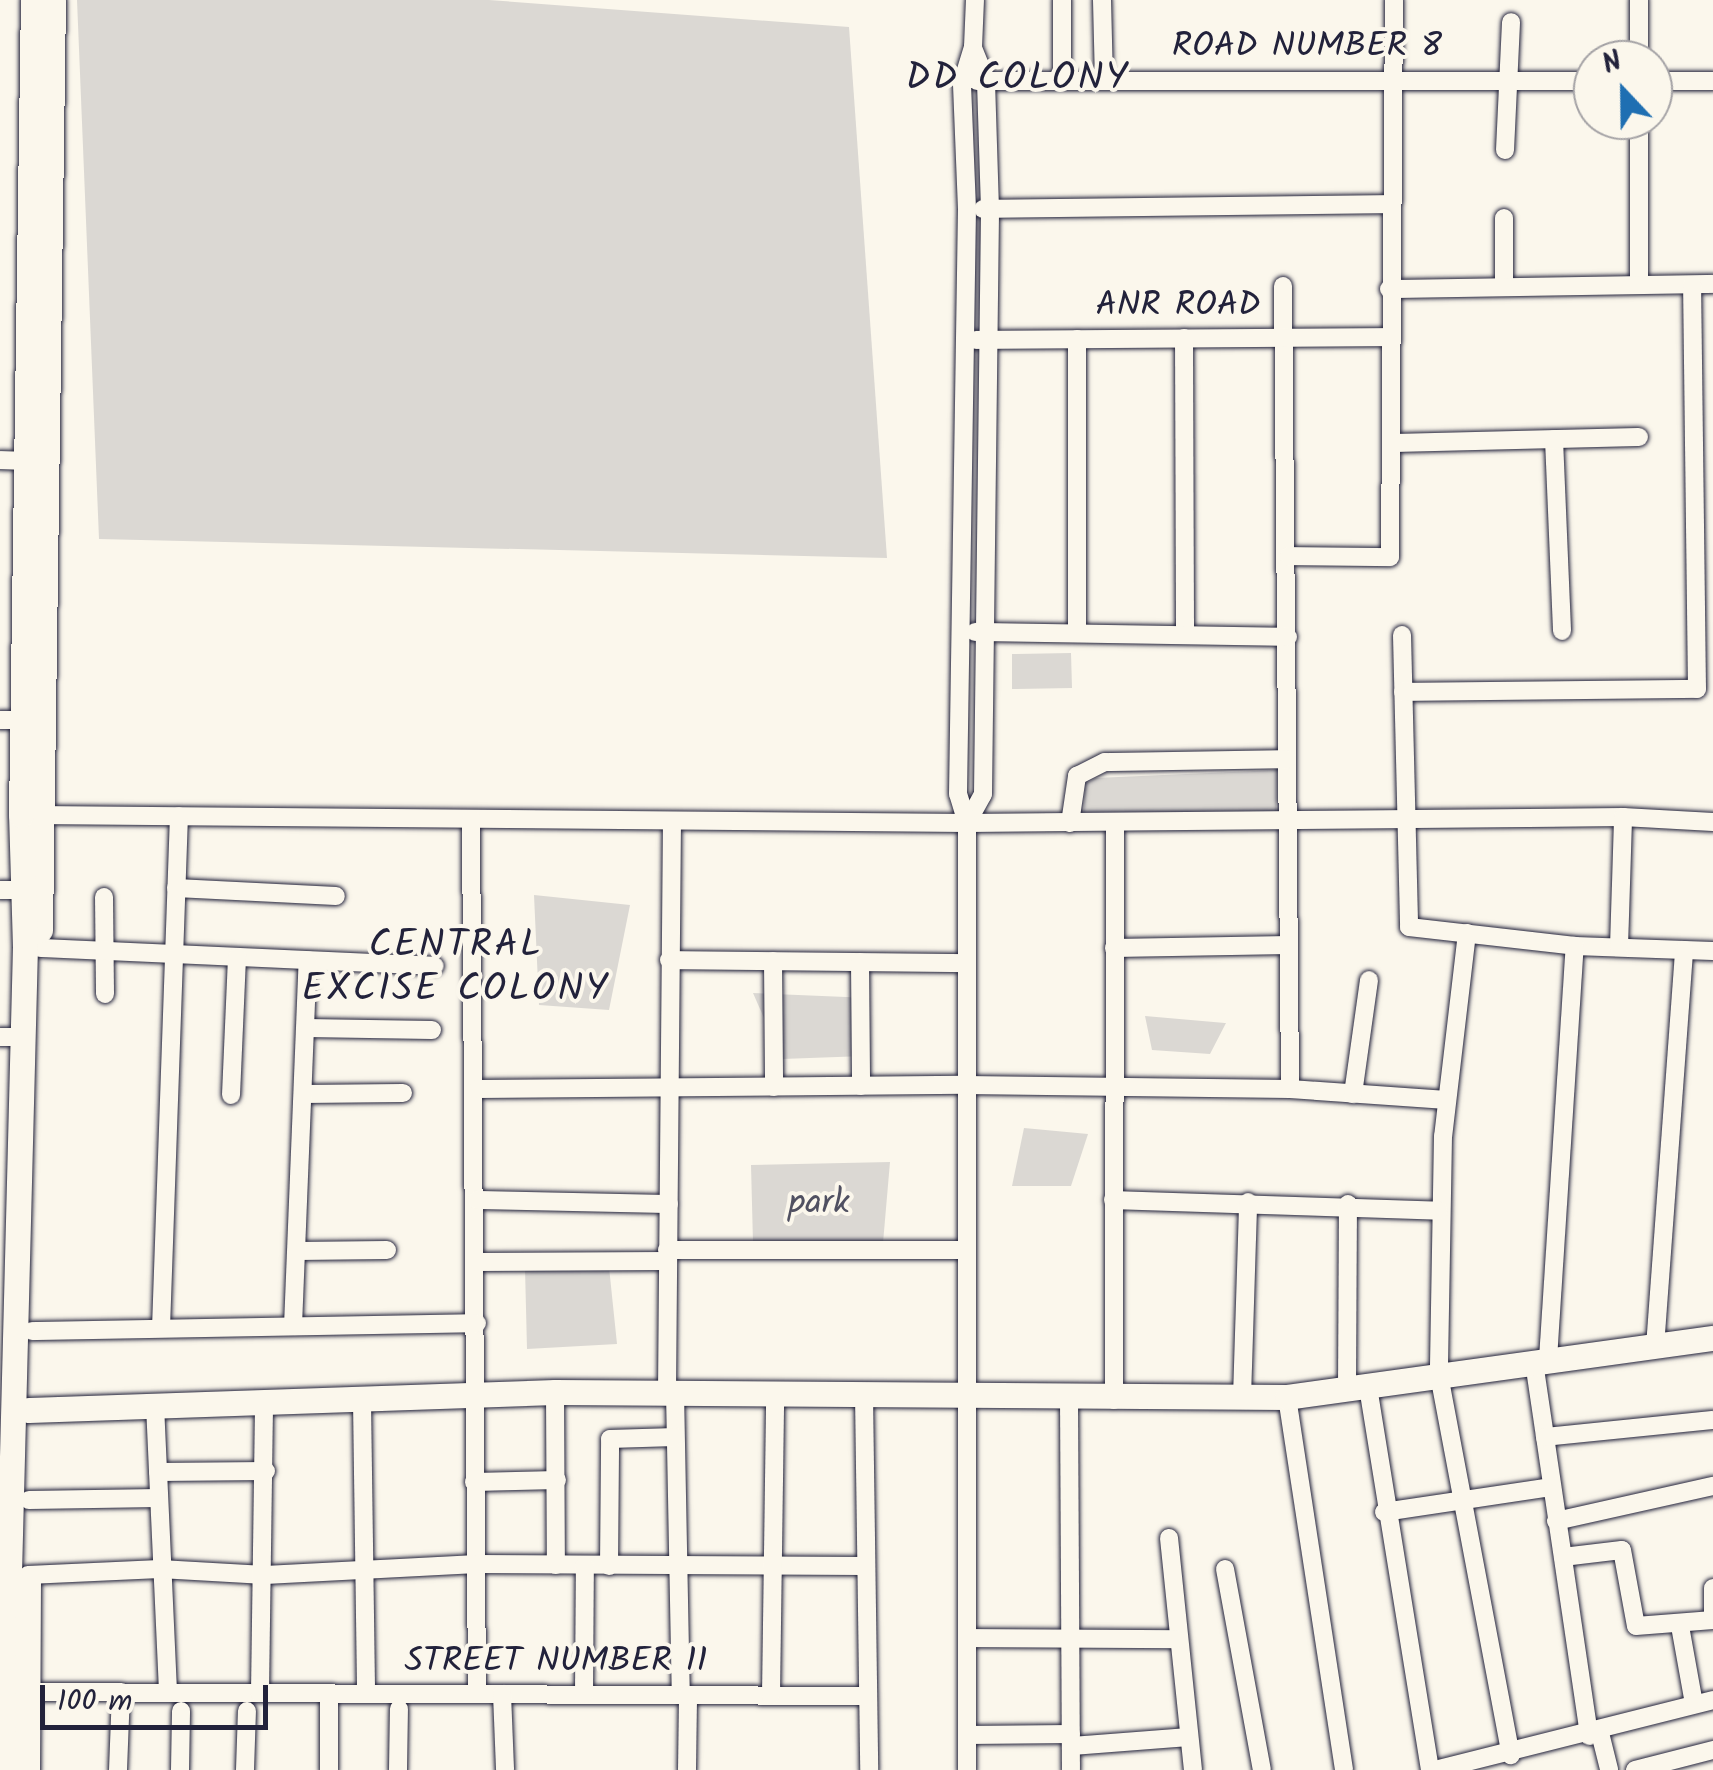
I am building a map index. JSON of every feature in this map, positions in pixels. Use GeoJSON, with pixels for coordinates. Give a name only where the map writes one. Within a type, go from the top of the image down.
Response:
{"type":"FeatureCollection","features":[{"type":"Feature","properties":{"kind":"main road"},"geometry":{"type":"LineString","coordinates":[[20,1340],[10,1183],[12,890],[32,815],[12,720],[27,461],[33,0]]}},
{"type":"Feature","properties":{"kind":"main road"},"geometry":{"type":"LineString","coordinates":[[27,1770],[17,1692],[14,1416],[40,948],[32,815],[53,0]]}},
{"type":"Feature","properties":{"kind":"main road"},"geometry":{"type":"LineString","coordinates":[[14,1416],[155,1405],[555,1392],[1114,1400],[1287,1397],[1713,1338]]}},
{"type":"Feature","properties":{"kind":"main road"},"geometry":{"type":"LineString","coordinates":[[14,1416],[29,1500],[14,1576]]}},
{"type":"Feature","properties":{"kind":"main road"},"geometry":{"type":"LineString","coordinates":[[4,1770],[1,1721],[17,1692]]}},
{"type":"Feature","properties":{"kind":"street"},"geometry":{"type":"LineString","coordinates":[[966,1770],[963,1250],[967,824],[958,794],[964,632],[967,209],[962,83],[974,46],[976,0]]}},
{"type":"Feature","properties":{"kind":"street"},"geometry":{"type":"LineString","coordinates":[[1062,0],[1062,80]]}},
{"type":"Feature","properties":{"kind":"street"},"geometry":{"type":"LineString","coordinates":[[1102,0],[1104,80]]}},
{"type":"Feature","properties":{"kind":"street"},"geometry":{"type":"LineString","coordinates":[[1288,556],[1390,556],[1393,443],[1389,204],[1394,0]]}},
{"type":"Feature","properties":{"kind":"street"},"geometry":{"type":"LineString","coordinates":[[1639,0],[1639,40]]}},
{"type":"Feature","properties":{"kind":"street"},"geometry":{"type":"LineString","coordinates":[[1505,150],[1511,22]]}},
{"type":"Feature","properties":{"kind":"street"},"geometry":{"type":"LineString","coordinates":[[967,824],[983,794],[990,209],[986,80],[974,46]]}},
{"type":"Feature","properties":{"kind":"street","name":"ROAD NUMBER 8"},"geometry":{"type":"LineString","coordinates":[[962,83],[1573,81]]}},
{"type":"Feature","properties":{"kind":"street"},"geometry":{"type":"LineString","coordinates":[[1673,81],[1713,81]]}},
{"type":"Feature","properties":{"kind":"street"},"geometry":{"type":"LineString","coordinates":[[1639,140],[1639,285]]}},
{"type":"Feature","properties":{"kind":"street"},"geometry":{"type":"LineString","coordinates":[[967,209],[1389,204]]}},
{"type":"Feature","properties":{"kind":"street"},"geometry":{"type":"LineString","coordinates":[[1504,218],[1504,287]]}},
{"type":"Feature","properties":{"kind":"street"},"geometry":{"type":"LineString","coordinates":[[1403,692],[1697,689],[1704,643],[1706,516],[1692,284]]}},
{"type":"Feature","properties":{"kind":"street"},"geometry":{"type":"LineString","coordinates":[[1389,289],[1713,284]]}},
{"type":"Feature","properties":{"kind":"street"},"geometry":{"type":"LineString","coordinates":[[1283,286],[1290,1090]]}},
{"type":"Feature","properties":{"kind":"street","name":"ANR ROAD"},"geometry":{"type":"LineString","coordinates":[[966,340],[1390,337]]}},
{"type":"Feature","properties":{"kind":"street"},"geometry":{"type":"LineString","coordinates":[[1184,338],[1185,635]]}},
{"type":"Feature","properties":{"kind":"street"},"geometry":{"type":"LineString","coordinates":[[1077,339],[1077,634]]}},
{"type":"Feature","properties":{"kind":"street"},"geometry":{"type":"LineString","coordinates":[[1393,443],[1639,437]]}},
{"type":"Feature","properties":{"kind":"street"},"geometry":{"type":"LineString","coordinates":[[1554,439],[1562,631]]}},
{"type":"Feature","properties":{"kind":"street"},"geometry":{"type":"LineString","coordinates":[[0,460],[27,461]]}},
{"type":"Feature","properties":{"kind":"street"},"geometry":{"type":"LineString","coordinates":[[964,632],[1288,637]]}},
{"type":"Feature","properties":{"kind":"street"},"geometry":{"type":"LineString","coordinates":[[1402,635],[1409,927],[1574,946],[1713,951]]}},
{"type":"Feature","properties":{"kind":"street"},"geometry":{"type":"LineString","coordinates":[[1070,823],[1077,776],[1105,762],[1288,758]]}},
{"type":"Feature","properties":{"kind":"street"},"geometry":{"type":"LineString","coordinates":[[32,815],[967,824],[1624,817],[1713,822]]}},
{"type":"Feature","properties":{"kind":"street"},"geometry":{"type":"LineString","coordinates":[[161,1328],[179,816]]}},
{"type":"Feature","properties":{"kind":"street"},"geometry":{"type":"LineString","coordinates":[[1619,947],[1624,817]]}},
{"type":"Feature","properties":{"kind":"street"},"geometry":{"type":"LineString","coordinates":[[471,820],[478,1088],[474,1482],[478,1694]]}},
{"type":"Feature","properties":{"kind":"street"},"geometry":{"type":"LineString","coordinates":[[672,822],[667,1256],[687,1770]]}},
{"type":"Feature","properties":{"kind":"street"},"geometry":{"type":"LineString","coordinates":[[1114,822],[1114,1400]]}},
{"type":"Feature","properties":{"kind":"street"},"geometry":{"type":"LineString","coordinates":[[176,888],[336,896]]}},
{"type":"Feature","properties":{"kind":"street"},"geometry":{"type":"LineString","coordinates":[[104,897],[105,994]]}},
{"type":"Feature","properties":{"kind":"street"},"geometry":{"type":"LineString","coordinates":[[1467,933],[1447,1100],[1440,1211],[1439,1375],[1467,1502],[1511,1754]]}},
{"type":"Feature","properties":{"kind":"street"},"geometry":{"type":"LineString","coordinates":[[1114,948],[1290,945]]}},
{"type":"Feature","properties":{"kind":"street"},"geometry":{"type":"LineString","coordinates":[[1574,946],[1541,1360],[1545,1437],[1556,1521],[1594,1735],[1608,1770]]}},
{"type":"Feature","properties":{"kind":"street"},"geometry":{"type":"LineString","coordinates":[[40,948],[435,966]]}},
{"type":"Feature","properties":{"kind":"street"},"geometry":{"type":"LineString","coordinates":[[1656,1347],[1684,950]]}},
{"type":"Feature","properties":{"kind":"street"},"geometry":{"type":"LineString","coordinates":[[230,1095],[237,958]]}},
{"type":"Feature","properties":{"kind":"street"},"geometry":{"type":"LineString","coordinates":[[293,1326],[308,960]]}},
{"type":"Feature","properties":{"kind":"street"},"geometry":{"type":"LineString","coordinates":[[669,960],[966,963]]}},
{"type":"Feature","properties":{"kind":"street"},"geometry":{"type":"LineString","coordinates":[[773,961],[774,1086]]}},
{"type":"Feature","properties":{"kind":"street"},"geometry":{"type":"LineString","coordinates":[[860,962],[861,1086]]}},
{"type":"Feature","properties":{"kind":"street"},"geometry":{"type":"LineString","coordinates":[[1353,1094],[1369,980]]}},
{"type":"Feature","properties":{"kind":"street"},"geometry":{"type":"LineString","coordinates":[[306,1028],[432,1030]]}},
{"type":"Feature","properties":{"kind":"street"},"geometry":{"type":"LineString","coordinates":[[478,1088],[965,1085],[1290,1090],[1447,1100]]}},
{"type":"Feature","properties":{"kind":"street"},"geometry":{"type":"LineString","coordinates":[[303,1094],[403,1093]]}},
{"type":"Feature","properties":{"kind":"street"},"geometry":{"type":"LineString","coordinates":[[477,1200],[668,1204]]}},
{"type":"Feature","properties":{"kind":"street"},"geometry":{"type":"LineString","coordinates":[[1113,1200],[1348,1204],[1440,1211]]}},
{"type":"Feature","properties":{"kind":"street"},"geometry":{"type":"LineString","coordinates":[[1242,1398],[1248,1202]]}},
{"type":"Feature","properties":{"kind":"street"},"geometry":{"type":"LineString","coordinates":[[1348,1204],[1357,1388],[1432,1770],[1594,1735],[1704,1702],[1680,1626]]}},
{"type":"Feature","properties":{"kind":"street"},"geometry":{"type":"LineString","coordinates":[[297,1251],[386,1250]]}},
{"type":"Feature","properties":{"kind":"street"},"geometry":{"type":"LineString","coordinates":[[476,1262],[963,1250]]}},
{"type":"Feature","properties":{"kind":"street"},"geometry":{"type":"LineString","coordinates":[[20,1340],[161,1328],[477,1323]]}},
{"type":"Feature","properties":{"kind":"street"},"geometry":{"type":"LineString","coordinates":[[555,1392],[556,1565]]}},
{"type":"Feature","properties":{"kind":"street"},"geometry":{"type":"LineString","coordinates":[[772,1695],[775,1394]]}},
{"type":"Feature","properties":{"kind":"street"},"geometry":{"type":"LineString","coordinates":[[864,1396],[868,1770]]}},
{"type":"Feature","properties":{"kind":"street"},"geometry":{"type":"LineString","coordinates":[[1069,1397],[1072,1770]]}},
{"type":"Feature","properties":{"kind":"street"},"geometry":{"type":"LineString","coordinates":[[1287,1397],[1344,1770]]}},
{"type":"Feature","properties":{"kind":"street"},"geometry":{"type":"LineString","coordinates":[[362,1400],[366,1693]]}},
{"type":"Feature","properties":{"kind":"street"},"geometry":{"type":"LineString","coordinates":[[260,1693],[265,1574],[264,1404]]}},
{"type":"Feature","properties":{"kind":"street"},"geometry":{"type":"LineString","coordinates":[[155,1405],[168,1692]]}},
{"type":"Feature","properties":{"kind":"street"},"geometry":{"type":"LineString","coordinates":[[1545,1437],[1713,1420]]}},
{"type":"Feature","properties":{"kind":"street"},"geometry":{"type":"LineString","coordinates":[[608,1566],[610,1439],[674,1436]]}},
{"type":"Feature","properties":{"kind":"street"},"geometry":{"type":"LineString","coordinates":[[158,1472],[266,1471]]}},
{"type":"Feature","properties":{"kind":"street"},"geometry":{"type":"LineString","coordinates":[[474,1482],[557,1480]]}},
{"type":"Feature","properties":{"kind":"street"},"geometry":{"type":"LineString","coordinates":[[1556,1521],[1713,1486]]}},
{"type":"Feature","properties":{"kind":"street"},"geometry":{"type":"LineString","coordinates":[[1384,1512],[1552,1487]]}},
{"type":"Feature","properties":{"kind":"street"},"geometry":{"type":"LineString","coordinates":[[29,1500],[159,1498]]}},
{"type":"Feature","properties":{"kind":"street"},"geometry":{"type":"LineString","coordinates":[[1170,1538],[1175,1639],[1194,1770]]}},
{"type":"Feature","properties":{"kind":"street"},"geometry":{"type":"LineString","coordinates":[[1563,1557],[1622,1550],[1636,1626],[1680,1626],[1713,1620]]}},
{"type":"Feature","properties":{"kind":"street"},"geometry":{"type":"LineString","coordinates":[[14,1576],[160,1570],[265,1574],[477,1564],[864,1566]]}},
{"type":"Feature","properties":{"kind":"street"},"geometry":{"type":"LineString","coordinates":[[584,1566],[584,1694]]}},
{"type":"Feature","properties":{"kind":"street"},"geometry":{"type":"LineString","coordinates":[[1225,1569],[1262,1770]]}},
{"type":"Feature","properties":{"kind":"street"},"geometry":{"type":"LineString","coordinates":[[1713,1588],[1713,1612]]}},
{"type":"Feature","properties":{"kind":"street"},"geometry":{"type":"LineString","coordinates":[[966,1638],[1175,1639]]}},
{"type":"Feature","properties":{"kind":"street","name":"STREET NUMBER 11"},"geometry":{"type":"LineString","coordinates":[[17,1692],[865,1696]]}},
{"type":"Feature","properties":{"kind":"street"},"geometry":{"type":"LineString","coordinates":[[118,1770],[120,1692]]}},
{"type":"Feature","properties":{"kind":"street"},"geometry":{"type":"LineString","coordinates":[[328,1693],[328,1770]]}},
{"type":"Feature","properties":{"kind":"street"},"geometry":{"type":"LineString","coordinates":[[502,1694],[505,1770]]}},
{"type":"Feature","properties":{"kind":"street"},"geometry":{"type":"LineString","coordinates":[[398,1770],[399,1710]]}},
{"type":"Feature","properties":{"kind":"street"},"geometry":{"type":"LineString","coordinates":[[180,1770],[182,1711]]}},
{"type":"Feature","properties":{"kind":"street"},"geometry":{"type":"LineString","coordinates":[[245,1770],[246,1711]]}},
{"type":"Feature","properties":{"kind":"street"},"geometry":{"type":"LineString","coordinates":[[967,1736],[1071,1740],[1189,1737]]}},
{"type":"Feature","properties":{"kind":"street"},"geometry":{"type":"LineString","coordinates":[[1636,1770],[1713,1750]]}},
{"type":"Feature","properties":{"kind":"green space"},"geometry":{"type":"Polygon","coordinates":[[[77,0],[489,0],[849,27],[887,558],[99,539],[77,0]]]}},
{"type":"Feature","properties":{"kind":"green space"},"geometry":{"type":"Polygon","coordinates":[[[1071,653],[1072,688],[1012,689],[1012,654],[1071,653]]]}},
{"type":"Feature","properties":{"kind":"green space"},"geometry":{"type":"Polygon","coordinates":[[[1277,770],[1276,813],[1084,814],[1085,784],[1096,778],[1277,770]]]}},
{"type":"Feature","properties":{"kind":"green space"},"geometry":{"type":"Polygon","coordinates":[[[534,895],[630,905],[609,1010],[539,1005],[534,895]]]}},
{"type":"Feature","properties":{"kind":"green space"},"geometry":{"type":"Polygon","coordinates":[[[753,993],[870,998],[865,1056],[782,1059],[753,993]]]}},
{"type":"Feature","properties":{"kind":"green space"},"geometry":{"type":"Polygon","coordinates":[[[1145,1016],[1226,1023],[1210,1054],[1152,1050],[1145,1016]]]}},
{"type":"Feature","properties":{"kind":"green space"},"geometry":{"type":"Polygon","coordinates":[[[1024,1128],[1088,1134],[1071,1186],[1012,1186],[1024,1128]]]}},
{"type":"Feature","properties":{"kind":"green space","name":"park"},"geometry":{"type":"Polygon","coordinates":[[[890,1162],[883,1243],[753,1243],[751,1165],[890,1162]]]}},
{"type":"Feature","properties":{"kind":"green space"},"geometry":{"type":"Polygon","coordinates":[[[609,1267],[617,1344],[527,1349],[525,1268],[609,1267]]]}},
{"type":"Feature","properties":{"kind":"district","name":"DD COLONY"},"geometry":{"type":"Point","coordinates":[1018,80]}},
{"type":"Feature","properties":{"kind":"district","name":"CENTRAL EXCISE COLONY"},"geometry":{"type":"Point","coordinates":[456,969]}}]}
